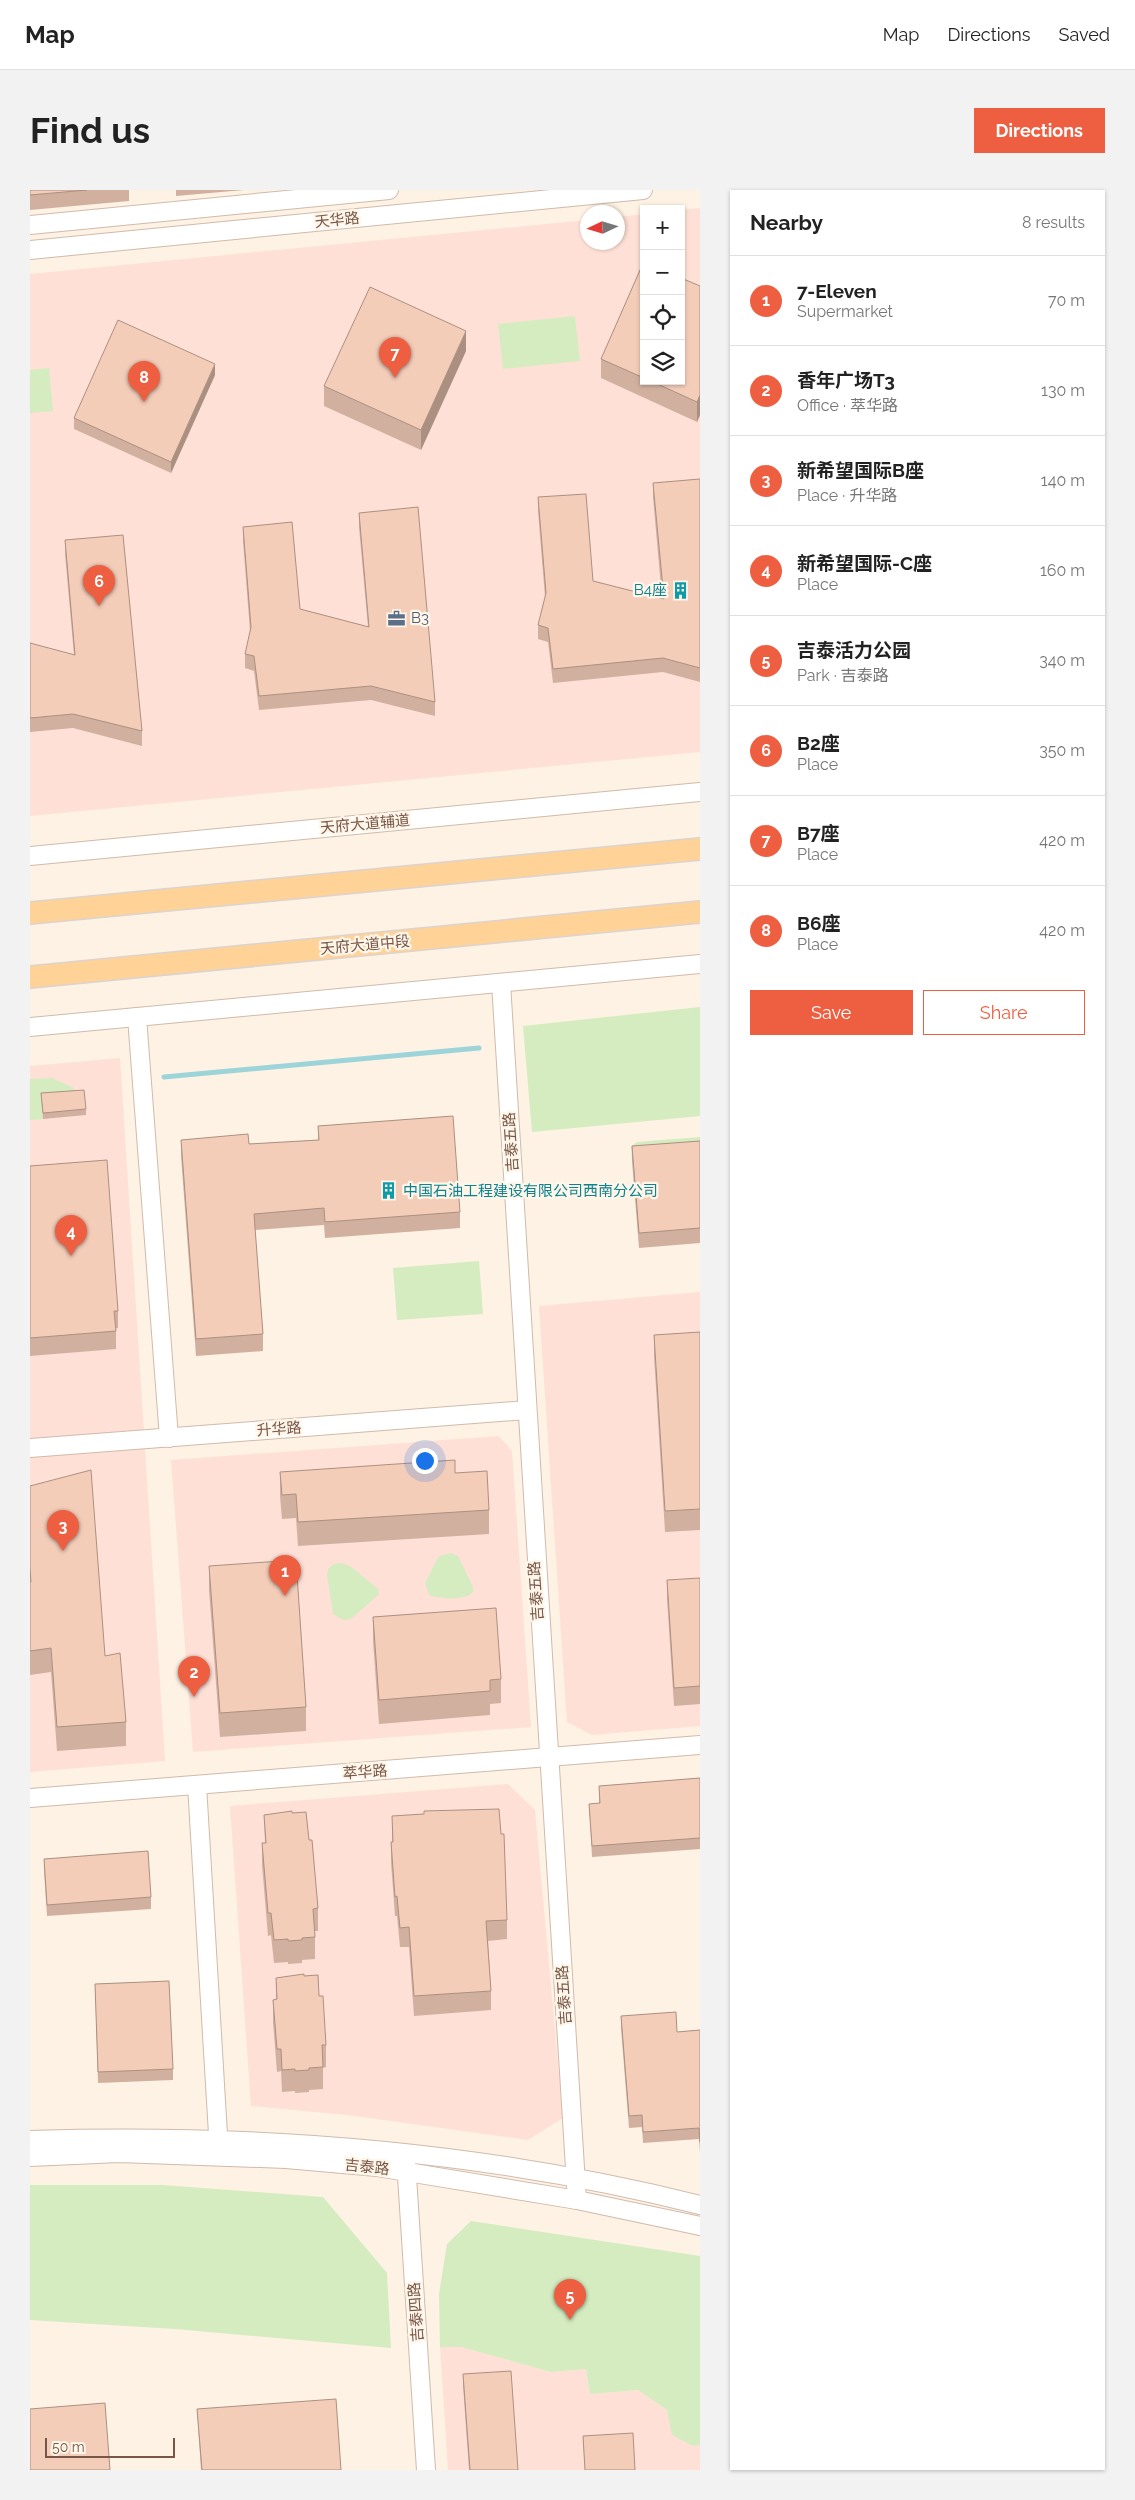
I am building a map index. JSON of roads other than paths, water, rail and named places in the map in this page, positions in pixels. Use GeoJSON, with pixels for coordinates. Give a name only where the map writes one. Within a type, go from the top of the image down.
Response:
{"type":"FeatureCollection","features":[{"type":"Feature","properties":{"kind":"main road"},"geometry":{"type":"LineString","coordinates":[[30,913],[700,849]]}},
{"type":"Feature","properties":{"kind":"main road","name":"天府大道中段"},"geometry":{"type":"LineString","coordinates":[[30,977],[700,912]]}},
{"type":"Feature","properties":{"kind":"street","name":"天华路"},"geometry":{"type":"LineString","coordinates":[[30,225],[389,190]]}},
{"type":"Feature","properties":{"kind":"street","name":"天华路"},"geometry":{"type":"LineString","coordinates":[[30,250],[643,190]]}},
{"type":"Feature","properties":{"kind":"street","name":"天府大道辅道"},"geometry":{"type":"LineString","coordinates":[[30,856],[700,792]]}},
{"type":"Feature","properties":{"kind":"street"},"geometry":{"type":"LineString","coordinates":[[30,1027],[700,964]]}},
{"type":"Feature","properties":{"kind":"street","name":"吉泰五路"},"geometry":{"type":"LineString","coordinates":[[501,983],[535,1572],[577,2200]]}},
{"type":"Feature","properties":{"kind":"street"},"geometry":{"type":"LineString","coordinates":[[137,1017],[169,1438]]}},
{"type":"Feature","properties":{"kind":"street","name":"升华路"},"geometry":{"type":"LineString","coordinates":[[30,1448],[527,1410]]}},
{"type":"Feature","properties":{"kind":"street","name":"萃华路"},"geometry":{"type":"LineString","coordinates":[[30,1798],[700,1745]]}},
{"type":"Feature","properties":{"kind":"street"},"geometry":{"type":"LineString","coordinates":[[198,1785],[219,2148]]}},
{"type":"Feature","properties":{"kind":"street","name":"吉泰路"},"geometry":{"type":"LineString","coordinates":[[30,2140],[110,2137],[219,2148]]}},
{"type":"Feature","properties":{"kind":"street","name":"吉泰路"},"geometry":{"type":"LineString","coordinates":[[30,2158],[219,2148],[275,2142],[406,2162],[700,2226]]}},
{"type":"Feature","properties":{"kind":"street","name":"吉泰路"},"geometry":{"type":"LineString","coordinates":[[406,2162],[459,2159],[628,2187],[700,2205]]}},
{"type":"Feature","properties":{"kind":"street","name":"吉泰四路"},"geometry":{"type":"LineString","coordinates":[[406,2162],[426,2470]]}},
{"type":"Feature","properties":{"kind":"waterway"},"geometry":{"type":"LineString","coordinates":[[164,1077],[479,1048]]}},
{"type":"Feature","properties":{"kind":"place","name":"B7座"},"geometry":{"type":"Point","coordinates":[395,378]}},
{"type":"Feature","properties":{"kind":"place","name":"B6座"},"geometry":{"type":"Point","coordinates":[144,402]}},
{"type":"Feature","properties":{"kind":"place","name":"B4座"},"geometry":{"type":"Point","coordinates":[681,590]}},
{"type":"Feature","properties":{"kind":"place","name":"B2座"},"geometry":{"type":"Point","coordinates":[99,606]}},
{"type":"Feature","properties":{"kind":"place","name":"B3"},"geometry":{"type":"Point","coordinates":[397,618]}},
{"type":"Feature","properties":{"kind":"place","name":"中国石油工程建设有限公司西南分公司"},"geometry":{"type":"Point","coordinates":[389,1191]}},
{"type":"Feature","properties":{"kind":"place","name":"新希望国际-C座"},"geometry":{"type":"Point","coordinates":[71,1256]}},
{"type":"Feature","properties":{"kind":"place","name":"新希望国际B座"},"geometry":{"type":"Point","coordinates":[63,1551]}},
{"type":"Feature","properties":{"kind":"place","name":"7-Eleven"},"geometry":{"type":"Point","coordinates":[285,1596]}},
{"type":"Feature","properties":{"kind":"place","name":"香年广场T3"},"geometry":{"type":"Point","coordinates":[194,1697]}},
{"type":"Feature","properties":{"kind":"place","name":"吉泰活力公园"},"geometry":{"type":"Point","coordinates":[570,2320]}}]}
